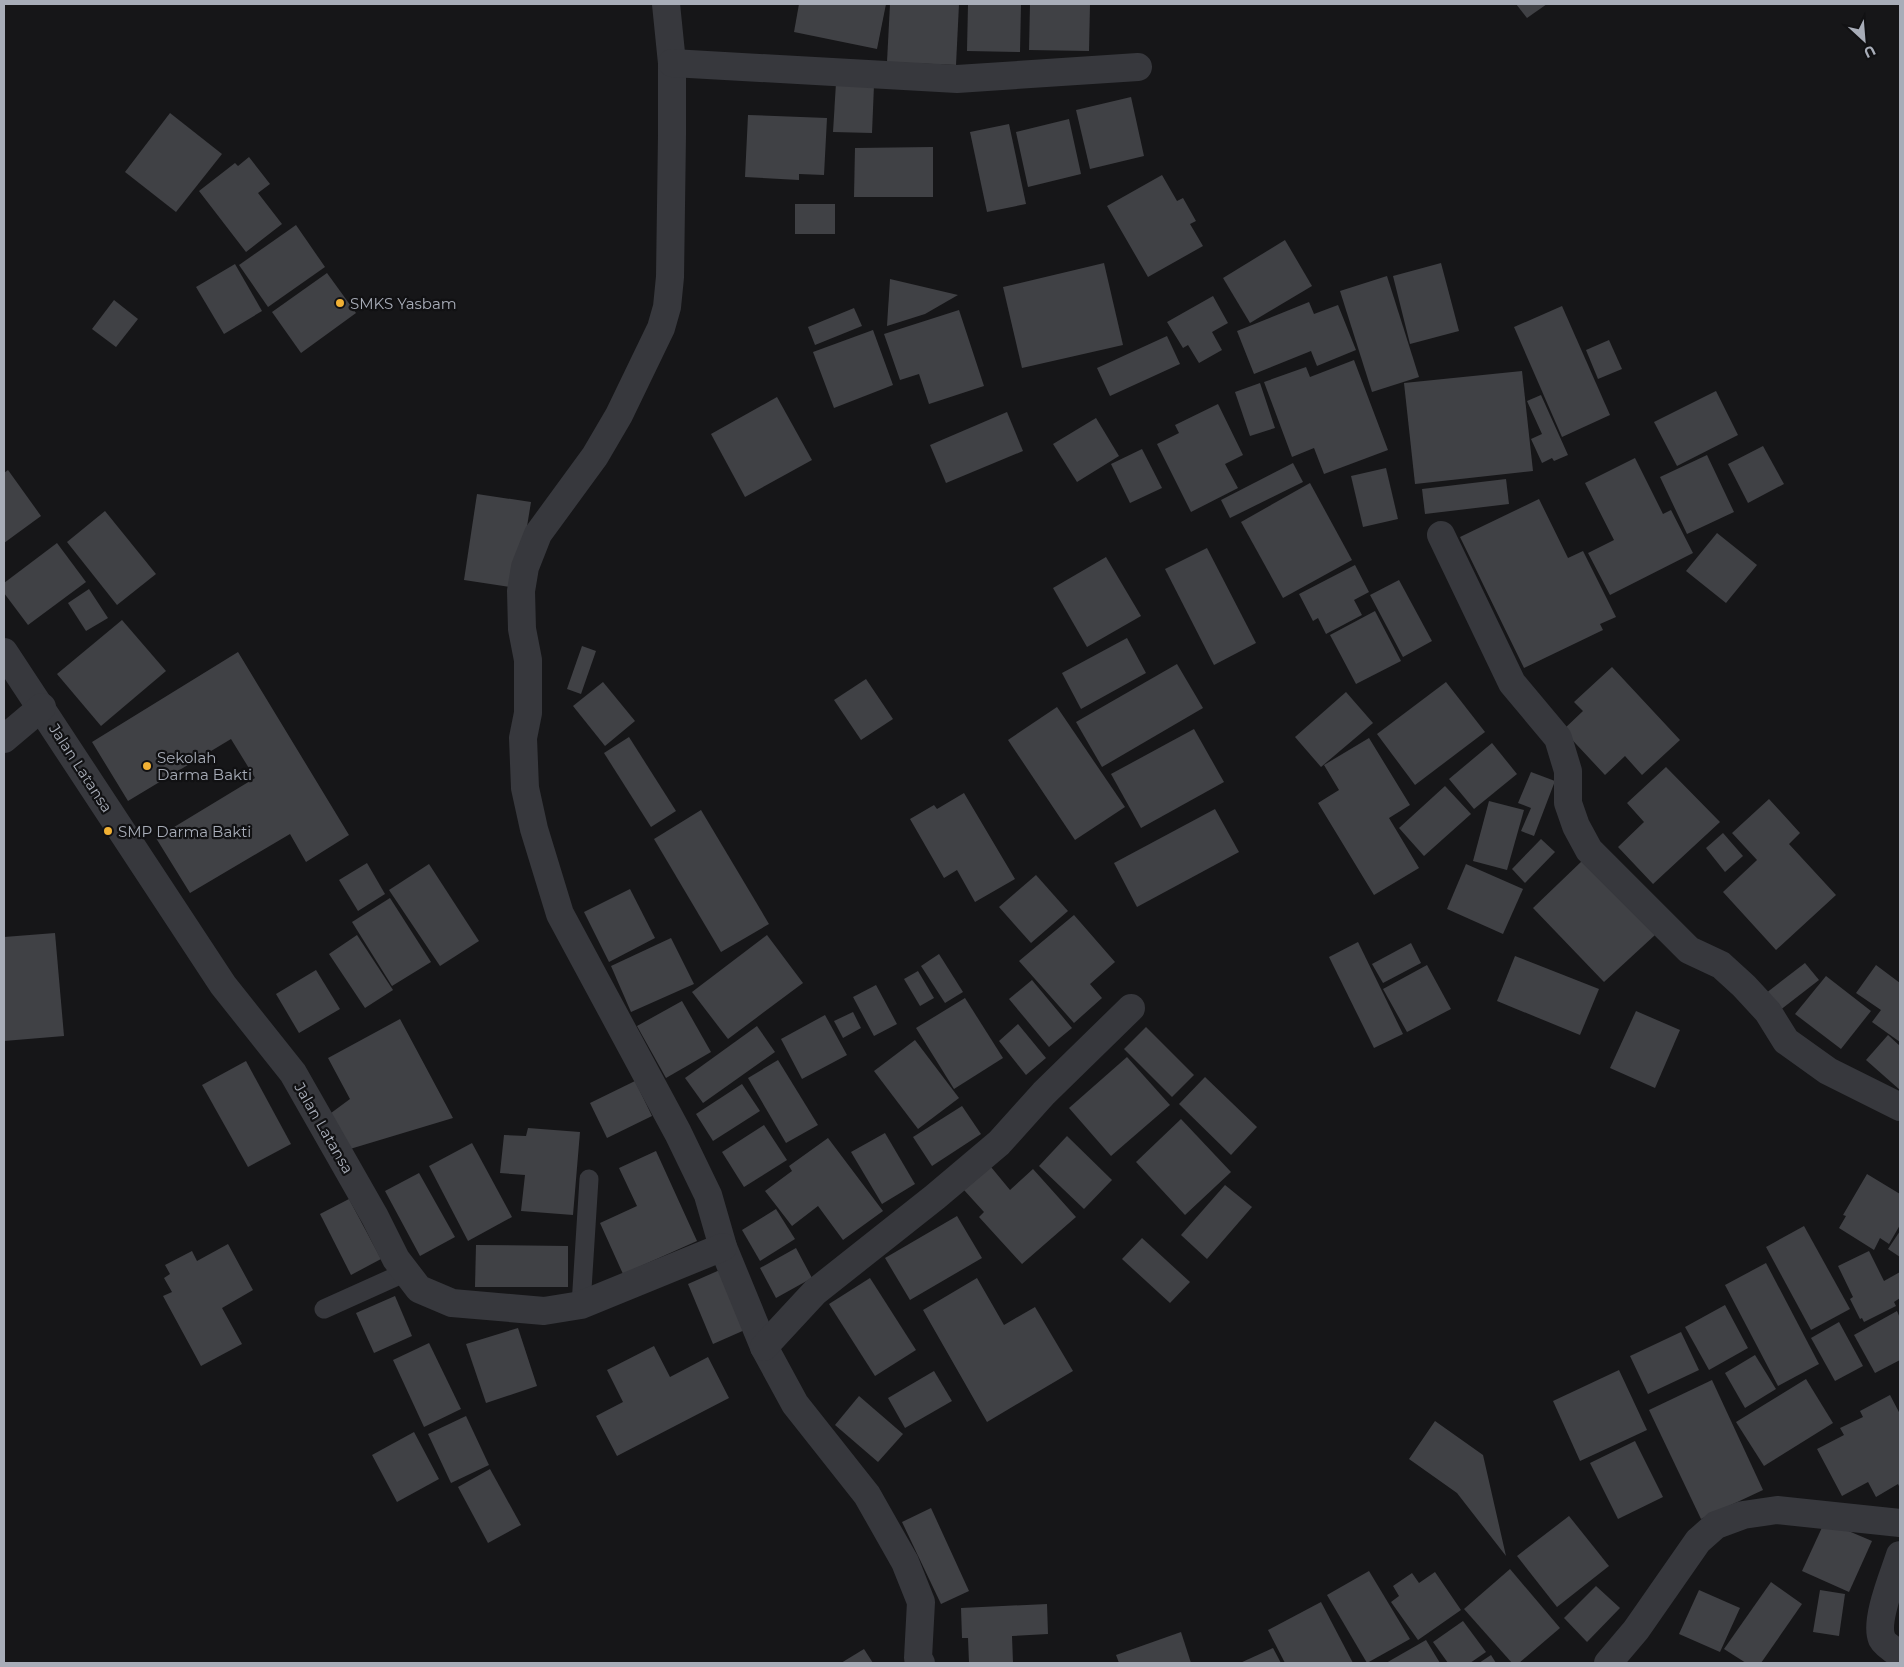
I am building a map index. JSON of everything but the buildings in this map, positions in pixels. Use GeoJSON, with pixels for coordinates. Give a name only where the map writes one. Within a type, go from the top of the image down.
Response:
{"type":"FeatureCollection","features":[{"type":"Feature","properties":{"kind":"street"},"geometry":{"type":"LineString","coordinates":[[666,4],[672,64],[670,277],[665,314],[661,328],[620,415],[594,456],[538,534],[525,567],[521,591],[522,629],[528,660],[528,713],[523,738],[525,788],[534,829],[560,914],[678,1133],[708,1195],[723,1247],[764,1348],[795,1404],[867,1495],[905,1562],[921,1602],[918,1658],[921,1663]]}},
{"type":"Feature","properties":{"kind":"street"},"geometry":{"type":"LineString","coordinates":[[672,64],[957,79],[1138,67]]}},
{"type":"Feature","properties":{"kind":"street"},"geometry":{"type":"LineString","coordinates":[[1441,535],[1512,683],[1558,738],[1568,771],[1568,803],[1576,826],[1589,850],[1689,950],[1721,966],[1744,986],[1768,1012],[1786,1041],[1828,1070],[1900,1107]]}},
{"type":"Feature","properties":{"kind":"street","name":"Jalan Latansa"},"geometry":{"type":"LineString","coordinates":[[4,652],[42,707],[223,985],[293,1073],[375,1217],[396,1259],[418,1289],[452,1303],[544,1311],[581,1305],[723,1247]]}},
{"type":"Feature","properties":{"kind":"street","name":"Jalan Latansa"},"geometry":{"type":"LineString","coordinates":[[4,739],[42,707]]}},
{"type":"Feature","properties":{"kind":"street"},"geometry":{"type":"LineString","coordinates":[[764,1348],[815,1292],[999,1143],[1044,1093],[1131,1008]]}},
{"type":"Feature","properties":{"kind":"street"},"geometry":{"type":"LineString","coordinates":[[1608,1663],[1636,1630],[1698,1541],[1716,1525],[1743,1515],[1777,1510],[1900,1523]]}},
{"type":"Feature","properties":{"kind":"street"},"geometry":{"type":"LineString","coordinates":[[1900,1554],[1882,1613],[1880,1628],[1883,1640],[1900,1654]]}},
{"type":"Feature","properties":{"kind":"lane"},"geometry":{"type":"LineString","coordinates":[[581,1305],[589,1178]]}},
{"type":"Feature","properties":{"kind":"lane"},"geometry":{"type":"LineString","coordinates":[[324,1309],[406,1272]]}},
{"type":"Feature","properties":{"kind":"place","name":"SMKS Yasbam"},"geometry":{"type":"Point","coordinates":[340,303]}},
{"type":"Feature","properties":{"kind":"place","name":"Sekolah Darma Bakti"},"geometry":{"type":"Point","coordinates":[147,766]}},
{"type":"Feature","properties":{"kind":"place","name":"SMP Darma Bakti"},"geometry":{"type":"Point","coordinates":[108,831]}}]}
